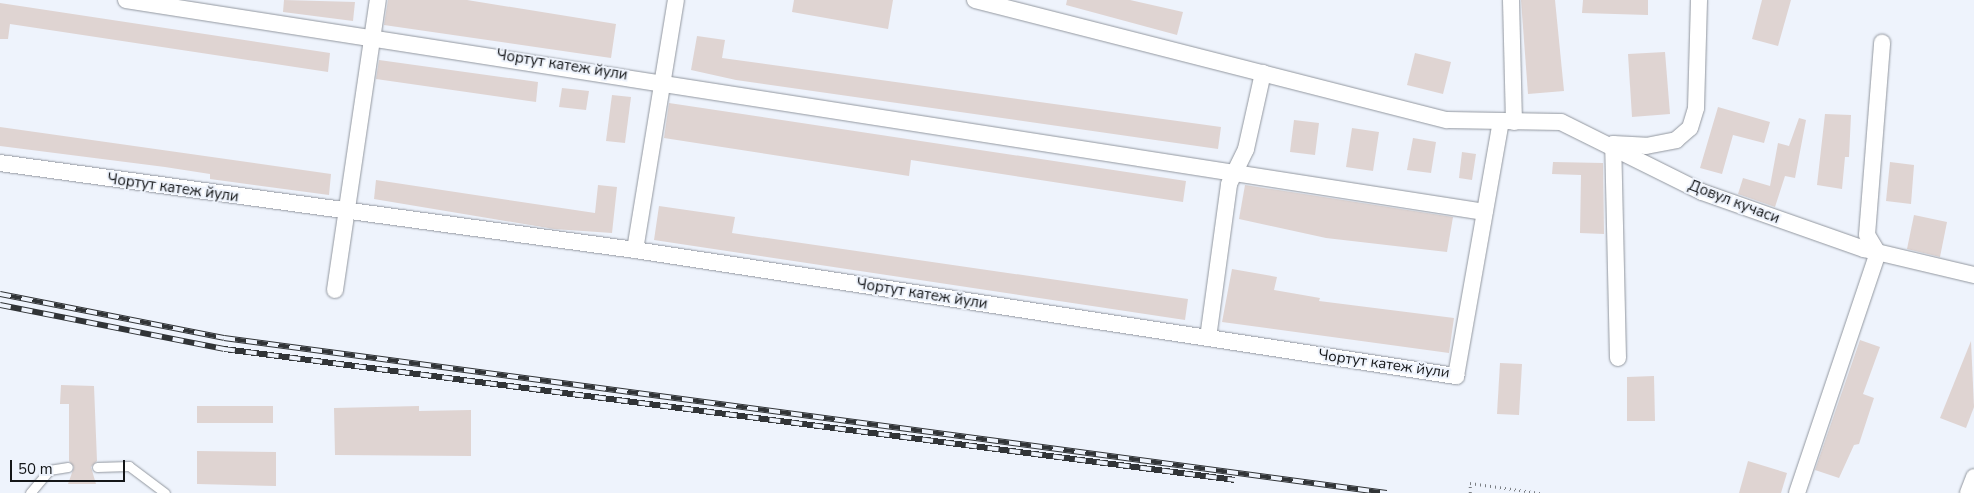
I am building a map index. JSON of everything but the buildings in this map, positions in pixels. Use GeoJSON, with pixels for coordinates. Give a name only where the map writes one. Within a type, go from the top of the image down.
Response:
{"type":"FeatureCollection","features":[{"type":"Feature","properties":{"kind":"street","name":"Чортут катеж йули"},"geometry":{"type":"LineString","coordinates":[[126,0],[373,35],[1485,212]]}},
{"type":"Feature","properties":{"kind":"street"},"geometry":{"type":"LineString","coordinates":[[335,290],[378,0]]}},
{"type":"Feature","properties":{"kind":"street"},"geometry":{"type":"LineString","coordinates":[[635,250],[676,0]]}},
{"type":"Feature","properties":{"kind":"street"},"geometry":{"type":"LineString","coordinates":[[975,0],[1039,8],[1263,73],[1447,120],[1507,122]]}},
{"type":"Feature","properties":{"kind":"street","name":"Чортут катеж йули"},"geometry":{"type":"LineString","coordinates":[[0,162],[346,214],[635,250],[1456,376],[1485,212],[1507,122],[1511,0]]}},
{"type":"Feature","properties":{"kind":"street"},"geometry":{"type":"LineString","coordinates":[[1618,358],[1613,144],[1646,146],[1676,140],[1690,128],[1696,108],[1699,0]]}},
{"type":"Feature","properties":{"kind":"street"},"geometry":{"type":"LineString","coordinates":[[1797,493],[1878,252],[1867,236],[1882,43]]}},
{"type":"Feature","properties":{"kind":"street"},"geometry":{"type":"LineString","coordinates":[[1208,338],[1229,184],[1246,149],[1263,73]]}},
{"type":"Feature","properties":{"kind":"street","name":"Довул кучаси"},"geometry":{"type":"LineString","coordinates":[[1507,122],[1561,122],[1613,144],[1702,192],[1878,252],[1974,275]]}},
{"type":"Feature","properties":{"kind":"street"},"geometry":{"type":"LineString","coordinates":[[1968,493],[1974,477]]}},
{"type":"Feature","properties":{"kind":"lane"},"geometry":{"type":"LineString","coordinates":[[97,467],[129,466],[165,493]]}},
{"type":"Feature","properties":{"kind":"lane"},"geometry":{"type":"LineString","coordinates":[[30,493],[49,470],[68,467]]}},
{"type":"Feature","properties":{"kind":"path"},"geometry":{"type":"LineString","coordinates":[[1470,493],[1470,483],[1540,493]]}},
{"type":"Feature","properties":{"kind":"railway"},"geometry":{"type":"LineString","coordinates":[[0,294],[224,338],[1387,493]]}},
{"type":"Feature","properties":{"kind":"railway"},"geometry":{"type":"LineString","coordinates":[[0,305],[224,349],[1235,480]]}}]}
